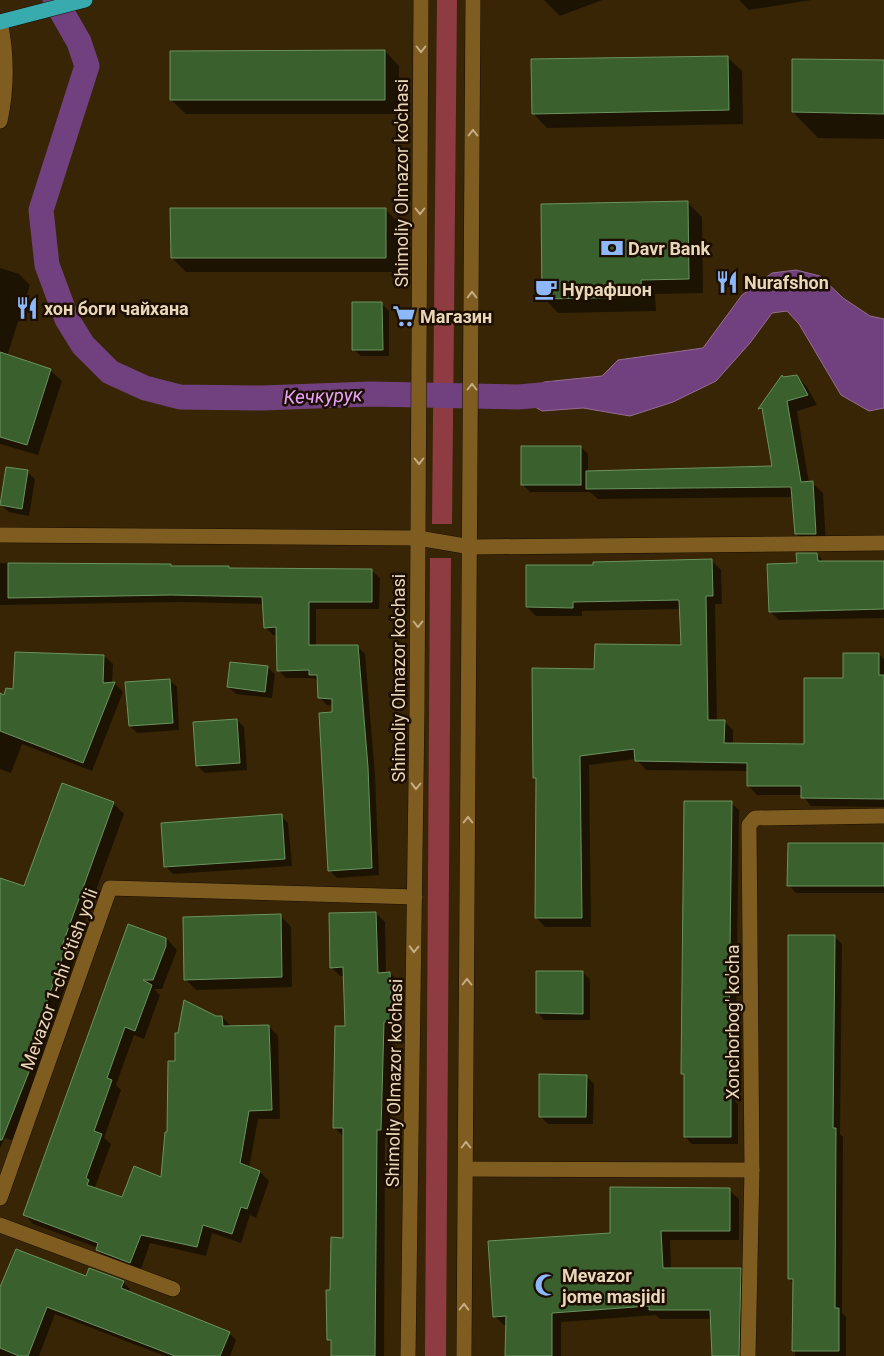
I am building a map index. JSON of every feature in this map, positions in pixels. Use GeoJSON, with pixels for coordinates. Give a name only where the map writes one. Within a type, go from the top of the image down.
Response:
{"type":"FeatureCollection","features":[{"type":"Feature","properties":{"kind":"highway"},"geometry":{"type":"LineString","coordinates":[[4,21],[85,0]]}},
{"type":"Feature","properties":{"kind":"street","name":"Shimoliy Olmazor ko'chasi"},"geometry":{"type":"LineString","coordinates":[[408,1356],[415,897],[421,0]]}},
{"type":"Feature","properties":{"kind":"street"},"geometry":{"type":"LineString","coordinates":[[464,1356],[472,412],[473,0]]}},
{"type":"Feature","properties":{"kind":"street"},"geometry":{"type":"LineString","coordinates":[[0,121],[3,107],[6,45],[4,21]]}},
{"type":"Feature","properties":{"kind":"street"},"geometry":{"type":"LineString","coordinates":[[0,535],[418,538],[471,548],[884,543]]}},
{"type":"Feature","properties":{"kind":"street","name":"Xonchorbog' ko'cha"},"geometry":{"type":"LineString","coordinates":[[748,1356],[752,1170],[749,825],[755,818],[884,816]]}},
{"type":"Feature","properties":{"kind":"street","name":"Mevazor 1-chi o'tish yo'li"},"geometry":{"type":"LineString","coordinates":[[0,1198],[110,888],[415,897]]}},
{"type":"Feature","properties":{"kind":"street"},"geometry":{"type":"LineString","coordinates":[[466,1168],[752,1170]]}},
{"type":"Feature","properties":{"kind":"street"},"geometry":{"type":"LineString","coordinates":[[0,1225],[173,1289]]}},
{"type":"Feature","properties":{"kind":"shaded area"},"geometry":{"type":"Polygon","coordinates":[[[437,0],[457,0],[452,524],[432,524],[437,0]]]}},
{"type":"Feature","properties":{"kind":"shaded area"},"geometry":{"type":"Polygon","coordinates":[[[796,270],[820,276],[843,298],[870,316],[884,319],[884,408],[869,411],[841,395],[799,324],[787,311],[772,313],[750,343],[716,381],[673,402],[630,416],[583,408],[542,411],[518,397],[544,382],[602,376],[618,360],[703,348],[742,295],[772,273],[796,270]]]}},
{"type":"Feature","properties":{"kind":"shaded area"},"geometry":{"type":"Polygon","coordinates":[[[430,558],[451,558],[446,1356],[425,1356],[430,558]]]}},
{"type":"Feature","properties":{"kind":"building"},"geometry":{"type":"Polygon","coordinates":[[[385,50],[385,100],[170,100],[170,51],[385,50]]]}},
{"type":"Feature","properties":{"kind":"building"},"geometry":{"type":"Polygon","coordinates":[[[728,56],[729,110],[532,114],[531,59],[728,56]]]}},
{"type":"Feature","properties":{"kind":"building"},"geometry":{"type":"Polygon","coordinates":[[[792,59],[884,60],[884,114],[792,112],[792,59]]]}},
{"type":"Feature","properties":{"kind":"building"},"geometry":{"type":"Polygon","coordinates":[[[688,201],[689,279],[641,280],[642,297],[542,299],[541,204],[688,201]]]}},
{"type":"Feature","properties":{"kind":"building"},"geometry":{"type":"Polygon","coordinates":[[[170,208],[386,208],[386,258],[171,258],[170,208]]]}},
{"type":"Feature","properties":{"kind":"building"},"geometry":{"type":"Polygon","coordinates":[[[352,302],[382,302],[383,350],[352,350],[352,302]]]}},
{"type":"Feature","properties":{"kind":"building"},"geometry":{"type":"Polygon","coordinates":[[[0,352],[51,369],[27,445],[0,437],[0,352]]]}},
{"type":"Feature","properties":{"kind":"building"},"geometry":{"type":"Polygon","coordinates":[[[782,375],[783,377],[797,375],[808,395],[787,401],[801,482],[813,481],[816,534],[795,534],[791,487],[586,489],[586,471],[772,466],[762,408],[758,409],[782,375]]]}},
{"type":"Feature","properties":{"kind":"building"},"geometry":{"type":"Polygon","coordinates":[[[521,446],[581,446],[581,485],[521,485],[521,446]]]}},
{"type":"Feature","properties":{"kind":"building"},"geometry":{"type":"Polygon","coordinates":[[[6,467],[28,470],[22,509],[0,505],[6,467]]]}},
{"type":"Feature","properties":{"kind":"building"},"geometry":{"type":"Polygon","coordinates":[[[796,553],[817,553],[818,561],[884,561],[884,609],[769,612],[767,564],[797,563],[796,553]]]}},
{"type":"Feature","properties":{"kind":"building"},"geometry":{"type":"Polygon","coordinates":[[[712,559],[713,596],[706,596],[708,720],[725,720],[724,743],[804,744],[804,678],[843,678],[843,653],[879,653],[879,675],[884,675],[884,799],[801,798],[801,786],[747,786],[747,763],[635,761],[634,749],[580,756],[582,918],[535,918],[536,778],[533,778],[532,668],[594,669],[595,644],[681,645],[679,600],[573,602],[573,608],[526,607],[526,565],[593,565],[593,562],[712,559]]]}},
{"type":"Feature","properties":{"kind":"building"},"geometry":{"type":"Polygon","coordinates":[[[8,563],[171,564],[171,566],[229,566],[229,568],[372,569],[372,602],[309,602],[309,645],[358,645],[368,767],[372,868],[328,871],[319,713],[332,712],[332,699],[318,698],[317,675],[309,675],[309,670],[277,671],[276,627],[264,628],[262,597],[171,595],[8,598],[8,563]]]}},
{"type":"Feature","properties":{"kind":"building"},"geometry":{"type":"Polygon","coordinates":[[[15,652],[104,655],[103,683],[115,682],[83,763],[0,731],[0,693],[4,695],[6,688],[13,689],[15,652]]]}},
{"type":"Feature","properties":{"kind":"building"},"geometry":{"type":"Polygon","coordinates":[[[230,662],[268,666],[265,692],[227,687],[230,662]]]}},
{"type":"Feature","properties":{"kind":"building"},"geometry":{"type":"Polygon","coordinates":[[[170,679],[173,723],[129,726],[125,682],[170,679]]]}},
{"type":"Feature","properties":{"kind":"building"},"geometry":{"type":"Polygon","coordinates":[[[237,719],[240,763],[196,766],[193,722],[237,719]]]}},
{"type":"Feature","properties":{"kind":"building"},"geometry":{"type":"Polygon","coordinates":[[[62,783],[114,802],[62,946],[66,947],[33,1041],[40,1044],[2,1140],[0,1140],[0,878],[24,886],[62,783]]]}},
{"type":"Feature","properties":{"kind":"building"},"geometry":{"type":"Polygon","coordinates":[[[684,801],[732,801],[728,1095],[731,1095],[731,1137],[684,1137],[684,1074],[681,1074],[684,801]]]}},
{"type":"Feature","properties":{"kind":"building"},"geometry":{"type":"Polygon","coordinates":[[[282,814],[285,859],[164,867],[161,823],[282,814]]]}},
{"type":"Feature","properties":{"kind":"building"},"geometry":{"type":"Polygon","coordinates":[[[788,843],[884,843],[884,886],[787,886],[788,843]]]}},
{"type":"Feature","properties":{"kind":"building"},"geometry":{"type":"Polygon","coordinates":[[[376,912],[378,973],[390,972],[392,1021],[384,1022],[381,1130],[377,1130],[375,1356],[331,1356],[331,1340],[327,1340],[326,1290],[330,1290],[331,1237],[343,1238],[343,1128],[333,1128],[335,1026],[345,1026],[343,967],[330,968],[329,913],[376,912]]]}},
{"type":"Feature","properties":{"kind":"building"},"geometry":{"type":"Polygon","coordinates":[[[281,914],[282,977],[184,980],[183,917],[281,914]]]}},
{"type":"Feature","properties":{"kind":"building"},"geometry":{"type":"Polygon","coordinates":[[[128,924],[166,938],[166,946],[153,980],[143,980],[152,985],[135,1031],[125,1027],[107,1078],[112,1080],[94,1131],[102,1134],[86,1178],[89,1180],[87,1185],[122,1197],[134,1166],[161,1177],[165,1132],[167,1132],[168,1061],[175,1061],[175,1033],[178,1033],[184,1000],[216,1016],[222,1016],[223,1026],[269,1025],[272,1110],[249,1111],[240,1163],[260,1171],[247,1209],[241,1207],[232,1234],[203,1225],[197,1247],[141,1235],[130,1263],[96,1250],[98,1243],[23,1215],[128,924]]]}},
{"type":"Feature","properties":{"kind":"building"},"geometry":{"type":"Polygon","coordinates":[[[788,935],[835,935],[833,1128],[836,1128],[835,1308],[839,1308],[839,1351],[792,1351],[793,1279],[788,1279],[788,935]]]}},
{"type":"Feature","properties":{"kind":"building"},"geometry":{"type":"Polygon","coordinates":[[[536,971],[583,971],[583,1014],[536,1013],[536,971]]]}},
{"type":"Feature","properties":{"kind":"building"},"geometry":{"type":"Polygon","coordinates":[[[539,1074],[587,1075],[586,1117],[539,1117],[539,1074]]]}},
{"type":"Feature","properties":{"kind":"building"},"geometry":{"type":"Polygon","coordinates":[[[610,1187],[730,1188],[730,1231],[661,1231],[663,1268],[741,1268],[739,1356],[712,1356],[710,1310],[649,1310],[649,1306],[552,1313],[552,1356],[505,1356],[506,1316],[493,1317],[488,1241],[610,1233],[610,1187]]]}},
{"type":"Feature","properties":{"kind":"building"},"geometry":{"type":"Polygon","coordinates":[[[16,1249],[86,1276],[89,1268],[124,1281],[121,1288],[230,1332],[220,1356],[175,1356],[47,1307],[28,1356],[19,1356],[0,1348],[0,1287],[16,1249]]]}},
{"type":"Feature","properties":{"kind":"waterway","name":"Кечкурук"},"geometry":{"type":"LineString","coordinates":[[55,0],[79,42],[87,66],[41,210],[47,265],[67,319],[83,345],[110,372],[145,388],[180,397],[262,398],[370,394],[518,397],[552,394]]}},
{"type":"Feature","properties":{"kind":"place","name":"Davr Bank"},"geometry":{"type":"Point","coordinates":[612,248]}},
{"type":"Feature","properties":{"kind":"place","name":"Nurafshon"},"geometry":{"type":"Point","coordinates":[727,282]}},
{"type":"Feature","properties":{"kind":"place","name":"Нурафшон"},"geometry":{"type":"Point","coordinates":[546,289]}},
{"type":"Feature","properties":{"kind":"place","name":"хон боги чайхана"},"geometry":{"type":"Point","coordinates":[27,308]}},
{"type":"Feature","properties":{"kind":"place","name":"Магазин"},"geometry":{"type":"Point","coordinates":[404,316]}},
{"type":"Feature","properties":{"kind":"place","name":"Mevazor jome masjidi"},"geometry":{"type":"Point","coordinates":[546,1285]}}]}
